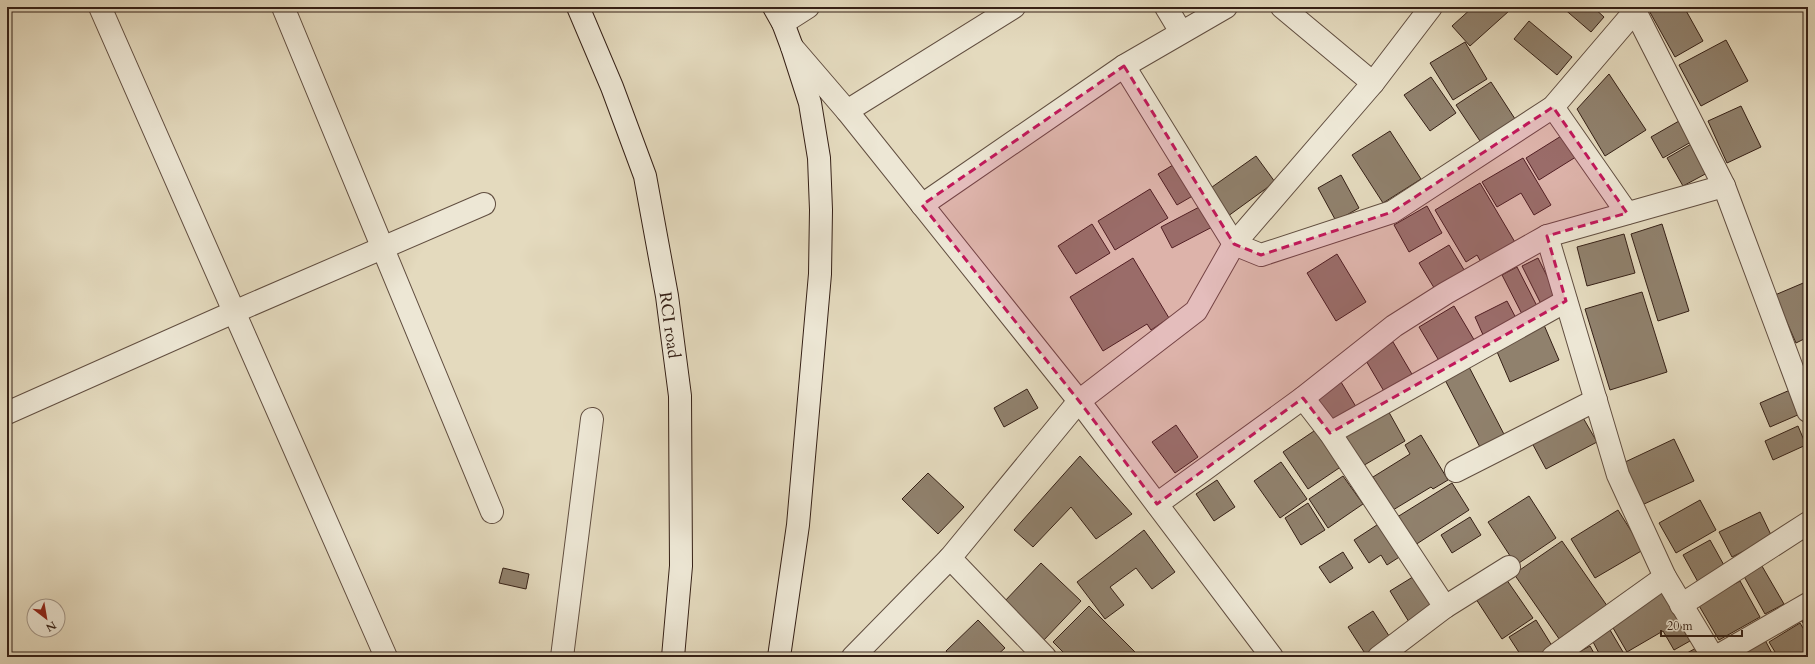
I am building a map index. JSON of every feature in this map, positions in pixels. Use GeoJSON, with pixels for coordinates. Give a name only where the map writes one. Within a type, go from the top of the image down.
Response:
{"type":"FeatureCollection","features":[{"type":"Feature","properties":{"kind":"street"},"geometry":{"type":"LineString","coordinates":[[100,7],[386,657]]}},
{"type":"Feature","properties":{"kind":"street"},"geometry":{"type":"LineString","coordinates":[[283,7],[492,512]]}},
{"type":"Feature","properties":{"kind":"street","name":"RCI road"},"geometry":{"type":"LineString","coordinates":[[578,7],[612,87],[645,176],[667,296],[680,396],[681,566],[673,657]]}},
{"type":"Feature","properties":{"kind":"street"},"geometry":{"type":"LineString","coordinates":[[779,657],[798,525],[820,274],[821,210],[819,158],[810,103],[792,47],[778,15],[808,7]]}},
{"type":"Feature","properties":{"kind":"street"},"geometry":{"type":"LineString","coordinates":[[847,111],[1014,7]]}},
{"type":"Feature","properties":{"kind":"street"},"geometry":{"type":"LineString","coordinates":[[1166,7],[1182,32]]}},
{"type":"Feature","properties":{"kind":"street"},"geometry":{"type":"LineString","coordinates":[[922,204],[1124,66],[1226,7]]}},
{"type":"Feature","properties":{"kind":"street"},"geometry":{"type":"LineString","coordinates":[[1282,7],[1374,83]]}},
{"type":"Feature","properties":{"kind":"street"},"geometry":{"type":"LineString","coordinates":[[854,657],[950,558],[1079,401],[1196,311],[1234,244],[1374,83],[1431,7]]}},
{"type":"Feature","properties":{"kind":"street"},"geometry":{"type":"LineString","coordinates":[[1124,66],[1234,244],[1261,255],[1392,212],[1553,107],[1635,9],[1724,186],[1808,411]]}},
{"type":"Feature","properties":{"kind":"street"},"geometry":{"type":"LineString","coordinates":[[792,47],[847,111],[1079,401],[1272,657]]}},
{"type":"Feature","properties":{"kind":"street"},"geometry":{"type":"LineString","coordinates":[[1553,107],[1627,214]]}},
{"type":"Feature","properties":{"kind":"street"},"geometry":{"type":"LineString","coordinates":[[1157,504],[1303,398],[1394,326],[1446,293],[1547,236],[1724,186]]}},
{"type":"Feature","properties":{"kind":"street"},"geometry":{"type":"LineString","coordinates":[[7,413],[382,247],[484,204]]}},
{"type":"Feature","properties":{"kind":"street"},"geometry":{"type":"LineString","coordinates":[[1547,236],[1618,475],[1665,578],[1713,657]]}},
{"type":"Feature","properties":{"kind":"street"},"geometry":{"type":"LineString","coordinates":[[1330,433],[1566,301]]}},
{"type":"Feature","properties":{"kind":"street"},"geometry":{"type":"LineString","coordinates":[[1303,398],[1330,433],[1445,607]]}},
{"type":"Feature","properties":{"kind":"street"},"geometry":{"type":"LineString","coordinates":[[1456,471],[1596,400]]}},
{"type":"Feature","properties":{"kind":"street"},"geometry":{"type":"LineString","coordinates":[[562,657],[592,419]]}},
{"type":"Feature","properties":{"kind":"street"},"geometry":{"type":"LineString","coordinates":[[1682,605],[1808,523]]}},
{"type":"Feature","properties":{"kind":"street"},"geometry":{"type":"LineString","coordinates":[[950,558],[1045,657]]}},
{"type":"Feature","properties":{"kind":"street"},"geometry":{"type":"LineString","coordinates":[[1379,657],[1445,607],[1509,567]]}},
{"type":"Feature","properties":{"kind":"street"},"geometry":{"type":"LineString","coordinates":[[1553,657],[1665,578]]}},
{"type":"Feature","properties":{"kind":"street"},"geometry":{"type":"LineString","coordinates":[[1716,657],[1808,604]]}},
{"type":"Feature","properties":{"kind":"highlighted area"},"geometry":{"type":"Polygon","coordinates":[[[1124,66],[1234,244],[1261,255],[1392,212],[1553,107],[1627,213],[1547,236],[1566,301],[1330,433],[1303,398],[1157,504],[1079,401],[922,205],[1124,66]]]}},
{"type":"Feature","properties":{"kind":"building"},"geometry":{"type":"Polygon","coordinates":[[[1473,7],[1505,7],[1509,11],[1470,46],[1452,26],[1473,7]]]}},
{"type":"Feature","properties":{"kind":"building"},"geometry":{"type":"Polygon","coordinates":[[[1562,7],[1593,7],[1604,17],[1591,32],[1562,7]]]}},
{"type":"Feature","properties":{"kind":"building"},"geometry":{"type":"Polygon","coordinates":[[[1647,7],[1684,7],[1703,41],[1675,57],[1647,7]]]}},
{"type":"Feature","properties":{"kind":"building"},"geometry":{"type":"Polygon","coordinates":[[[1529,21],[1572,57],[1557,75],[1514,39],[1529,21]]]}},
{"type":"Feature","properties":{"kind":"building"},"geometry":{"type":"Polygon","coordinates":[[[1726,40],[1748,81],[1701,106],[1679,65],[1726,40]]]}},
{"type":"Feature","properties":{"kind":"building"},"geometry":{"type":"Polygon","coordinates":[[[1465,42],[1487,79],[1453,100],[1430,63],[1465,42]]]}},
{"type":"Feature","properties":{"kind":"building"},"geometry":{"type":"Polygon","coordinates":[[[1609,74],[1646,130],[1605,156],[1577,109],[1609,74]]]}},
{"type":"Feature","properties":{"kind":"building"},"geometry":{"type":"Polygon","coordinates":[[[1431,77],[1456,113],[1430,131],[1404,95],[1431,77]]]}},
{"type":"Feature","properties":{"kind":"building"},"geometry":{"type":"Polygon","coordinates":[[[1491,82],[1517,122],[1482,144],[1456,105],[1491,82]]]}},
{"type":"Feature","properties":{"kind":"building"},"geometry":{"type":"Polygon","coordinates":[[[1741,106],[1761,147],[1727,163],[1708,121],[1741,106]]]}},
{"type":"Feature","properties":{"kind":"building"},"geometry":{"type":"Polygon","coordinates":[[[1686,117],[1698,138],[1663,158],[1651,137],[1686,117]]]}},
{"type":"Feature","properties":{"kind":"building"},"geometry":{"type":"Polygon","coordinates":[[[1390,131],[1421,179],[1383,203],[1352,155],[1390,131]]]}},
{"type":"Feature","properties":{"kind":"building"},"geometry":{"type":"Polygon","coordinates":[[[1566,133],[1579,155],[1539,180],[1526,158],[1566,133]]]}},
{"type":"Feature","properties":{"kind":"building"},"geometry":{"type":"Polygon","coordinates":[[[1693,143],[1709,172],[1683,186],[1667,158],[1693,143]]]}},
{"type":"Feature","properties":{"kind":"building"},"geometry":{"type":"Polygon","coordinates":[[[1256,156],[1275,182],[1224,219],[1205,192],[1256,156]]]}},
{"type":"Feature","properties":{"kind":"building"},"geometry":{"type":"Polygon","coordinates":[[[1523,158],[1551,205],[1534,215],[1521,193],[1497,207],[1482,182],[1523,158]]]}},
{"type":"Feature","properties":{"kind":"building"},"geometry":{"type":"Polygon","coordinates":[[[1178,162],[1196,194],[1177,205],[1158,174],[1178,162]]]}},
{"type":"Feature","properties":{"kind":"building"},"geometry":{"type":"Polygon","coordinates":[[[1341,175],[1359,208],[1336,221],[1318,188],[1341,175]]]}},
{"type":"Feature","properties":{"kind":"building"},"geometry":{"type":"Polygon","coordinates":[[[1480,183],[1519,249],[1485,269],[1477,255],[1466,262],[1435,210],[1480,183]]]}},
{"type":"Feature","properties":{"kind":"building"},"geometry":{"type":"Polygon","coordinates":[[[1150,189],[1168,218],[1115,250],[1098,221],[1150,189]]]}},
{"type":"Feature","properties":{"kind":"building"},"geometry":{"type":"Polygon","coordinates":[[[1205,204],[1216,225],[1172,248],[1161,227],[1205,204]]]}},
{"type":"Feature","properties":{"kind":"building"},"geometry":{"type":"Polygon","coordinates":[[[1427,206],[1442,233],[1409,252],[1394,225],[1427,206]]]}},
{"type":"Feature","properties":{"kind":"building"},"geometry":{"type":"Polygon","coordinates":[[[1092,224],[1110,253],[1076,274],[1058,246],[1092,224]]]}},
{"type":"Feature","properties":{"kind":"building"},"geometry":{"type":"Polygon","coordinates":[[[1662,224],[1689,311],[1658,321],[1631,234],[1662,224]]]}},
{"type":"Feature","properties":{"kind":"building"},"geometry":{"type":"Polygon","coordinates":[[[1624,234],[1635,273],[1587,286],[1577,247],[1624,234]]]}},
{"type":"Feature","properties":{"kind":"building"},"geometry":{"type":"Polygon","coordinates":[[[1449,245],[1466,273],[1436,291],[1419,263],[1449,245]]]}},
{"type":"Feature","properties":{"kind":"building"},"geometry":{"type":"Polygon","coordinates":[[[1337,254],[1366,302],[1336,321],[1307,273],[1337,254]]]}},
{"type":"Feature","properties":{"kind":"building"},"geometry":{"type":"Polygon","coordinates":[[[1133,258],[1169,318],[1151,330],[1147,324],[1103,351],[1070,297],[1133,258]]]}},
{"type":"Feature","properties":{"kind":"building"},"geometry":{"type":"Polygon","coordinates":[[[1538,258],[1558,298],[1542,306],[1522,266],[1538,258]]]}},
{"type":"Feature","properties":{"kind":"building"},"geometry":{"type":"Polygon","coordinates":[[[1517,267],[1538,308],[1523,316],[1502,275],[1517,267]]]}},
{"type":"Feature","properties":{"kind":"building"},"geometry":{"type":"Polygon","coordinates":[[[1808,281],[1808,337],[1796,343],[1775,295],[1808,281]]]}},
{"type":"Feature","properties":{"kind":"building"},"geometry":{"type":"Polygon","coordinates":[[[1642,292],[1667,372],[1610,390],[1585,309],[1642,292]]]}},
{"type":"Feature","properties":{"kind":"building"},"geometry":{"type":"Polygon","coordinates":[[[1507,301],[1517,320],[1484,337],[1475,317],[1507,301]]]}},
{"type":"Feature","properties":{"kind":"building"},"geometry":{"type":"Polygon","coordinates":[[[1454,306],[1476,343],[1441,364],[1419,327],[1454,306]]]}},
{"type":"Feature","properties":{"kind":"building"},"geometry":{"type":"Polygon","coordinates":[[[1544,325],[1559,360],[1510,382],[1495,347],[1544,325]]]}},
{"type":"Feature","properties":{"kind":"building"},"geometry":{"type":"Polygon","coordinates":[[[1393,342],[1416,381],[1388,398],[1365,359],[1393,342]]]}},
{"type":"Feature","properties":{"kind":"building"},"geometry":{"type":"Polygon","coordinates":[[[1468,365],[1507,440],[1482,451],[1444,378],[1468,365]]]}},
{"type":"Feature","properties":{"kind":"building"},"geometry":{"type":"Polygon","coordinates":[[[1341,382],[1358,410],[1332,426],[1315,398],[1341,382]]]}},
{"type":"Feature","properties":{"kind":"building"},"geometry":{"type":"Polygon","coordinates":[[[1027,389],[1038,408],[1004,427],[994,408],[1027,389]]]}},
{"type":"Feature","properties":{"kind":"building"},"geometry":{"type":"Polygon","coordinates":[[[1790,390],[1800,414],[1770,427],[1760,403],[1790,390]]]}},
{"type":"Feature","properties":{"kind":"building"},"geometry":{"type":"Polygon","coordinates":[[[1386,407],[1405,441],[1361,467],[1341,433],[1386,407]]]}},
{"type":"Feature","properties":{"kind":"building"},"geometry":{"type":"Polygon","coordinates":[[[1582,416],[1597,442],[1546,469],[1532,443],[1582,416]]]}},
{"type":"Feature","properties":{"kind":"building"},"geometry":{"type":"Polygon","coordinates":[[[1176,425],[1198,457],[1175,473],[1152,442],[1176,425]]]}},
{"type":"Feature","properties":{"kind":"building"},"geometry":{"type":"Polygon","coordinates":[[[1798,426],[1806,445],[1773,460],[1765,441],[1798,426]]]}},
{"type":"Feature","properties":{"kind":"building"},"geometry":{"type":"Polygon","coordinates":[[[1317,429],[1342,466],[1308,489],[1283,452],[1317,429]]]}},
{"type":"Feature","properties":{"kind":"building"},"geometry":{"type":"Polygon","coordinates":[[[1421,435],[1448,480],[1433,489],[1431,487],[1393,510],[1373,477],[1410,454],[1405,445],[1421,435]]]}},
{"type":"Feature","properties":{"kind":"building"},"geometry":{"type":"Polygon","coordinates":[[[1674,439],[1694,481],[1642,505],[1623,463],[1674,439]]]}},
{"type":"Feature","properties":{"kind":"building"},"geometry":{"type":"Polygon","coordinates":[[[1080,456],[1132,514],[1096,539],[1071,507],[1033,547],[1014,530],[1080,456]]]}},
{"type":"Feature","properties":{"kind":"building"},"geometry":{"type":"Polygon","coordinates":[[[1281,462],[1307,499],[1280,518],[1254,481],[1281,462]]]}},
{"type":"Feature","properties":{"kind":"building"},"geometry":{"type":"Polygon","coordinates":[[[928,473],[964,507],[938,534],[902,499],[928,473]]]}},
{"type":"Feature","properties":{"kind":"building"},"geometry":{"type":"Polygon","coordinates":[[[1343,476],[1363,504],[1328,528],[1309,499],[1343,476]]]}},
{"type":"Feature","properties":{"kind":"building"},"geometry":{"type":"Polygon","coordinates":[[[1217,480],[1235,507],[1214,521],[1196,494],[1217,480]]]}},
{"type":"Feature","properties":{"kind":"building"},"geometry":{"type":"Polygon","coordinates":[[[1452,483],[1469,510],[1412,547],[1394,519],[1452,483]]]}},
{"type":"Feature","properties":{"kind":"building"},"geometry":{"type":"Polygon","coordinates":[[[1529,496],[1556,538],[1516,565],[1488,522],[1529,496]]]}},
{"type":"Feature","properties":{"kind":"building"},"geometry":{"type":"Polygon","coordinates":[[[1700,500],[1716,530],[1676,553],[1659,523],[1700,500]]]}},
{"type":"Feature","properties":{"kind":"building"},"geometry":{"type":"Polygon","coordinates":[[[1308,503],[1325,530],[1301,545],[1285,518],[1308,503]]]}},
{"type":"Feature","properties":{"kind":"building"},"geometry":{"type":"Polygon","coordinates":[[[1618,510],[1643,550],[1595,578],[1571,539],[1618,510]]]}},
{"type":"Feature","properties":{"kind":"building"},"geometry":{"type":"Polygon","coordinates":[[[1760,512],[1772,537],[1732,557],[1719,532],[1760,512]]]}},
{"type":"Feature","properties":{"kind":"building"},"geometry":{"type":"Polygon","coordinates":[[[1470,517],[1481,535],[1452,553],[1441,535],[1470,517]]]}},
{"type":"Feature","properties":{"kind":"building"},"geometry":{"type":"Polygon","coordinates":[[[1383,521],[1404,554],[1387,565],[1381,555],[1369,563],[1354,540],[1383,521]]]}},
{"type":"Feature","properties":{"kind":"building"},"geometry":{"type":"Polygon","coordinates":[[[1144,530],[1175,572],[1152,589],[1136,568],[1110,587],[1124,605],[1105,619],[1077,582],[1144,530]]]}},
{"type":"Feature","properties":{"kind":"building"},"geometry":{"type":"Polygon","coordinates":[[[1710,540],[1725,567],[1698,582],[1683,555],[1710,540]]]}},
{"type":"Feature","properties":{"kind":"building"},"geometry":{"type":"Polygon","coordinates":[[[1562,541],[1610,610],[1562,643],[1514,574],[1562,541]]]}},
{"type":"Feature","properties":{"kind":"building"},"geometry":{"type":"Polygon","coordinates":[[[1343,552],[1353,568],[1330,583],[1319,567],[1343,552]]]}},
{"type":"Feature","properties":{"kind":"building"},"geometry":{"type":"Polygon","coordinates":[[[1759,561],[1784,604],[1765,614],[1741,571],[1759,561]]]}},
{"type":"Feature","properties":{"kind":"building"},"geometry":{"type":"Polygon","coordinates":[[[1041,563],[1081,601],[1043,641],[1003,603],[1041,563]]]}},
{"type":"Feature","properties":{"kind":"building"},"geometry":{"type":"Polygon","coordinates":[[[503,568],[529,574],[526,589],[499,583],[503,568]]]}},
{"type":"Feature","properties":{"kind":"building"},"geometry":{"type":"Polygon","coordinates":[[[1416,575],[1435,605],[1409,622],[1390,591],[1416,575]]]}},
{"type":"Feature","properties":{"kind":"building"},"geometry":{"type":"Polygon","coordinates":[[[1504,576],[1533,618],[1502,639],[1474,596],[1504,576]]]}},
{"type":"Feature","properties":{"kind":"building"},"geometry":{"type":"Polygon","coordinates":[[[1740,581],[1760,617],[1719,640],[1698,604],[1740,581]]]}},
{"type":"Feature","properties":{"kind":"building"},"geometry":{"type":"Polygon","coordinates":[[[1661,591],[1690,641],[1674,650],[1663,631],[1627,652],[1609,621],[1661,591]]]}},
{"type":"Feature","properties":{"kind":"building"},"geometry":{"type":"Polygon","coordinates":[[[1089,606],[1140,657],[1068,657],[1053,642],[1089,606]]]}},
{"type":"Feature","properties":{"kind":"building"},"geometry":{"type":"Polygon","coordinates":[[[1373,611],[1391,639],[1366,655],[1348,627],[1373,611]]]}},
{"type":"Feature","properties":{"kind":"building"},"geometry":{"type":"Polygon","coordinates":[[[1808,615],[1808,630],[1801,620],[1808,615]]]}},
{"type":"Feature","properties":{"kind":"building"},"geometry":{"type":"Polygon","coordinates":[[[978,620],[1005,648],[995,657],[951,657],[946,651],[978,620]]]}},
{"type":"Feature","properties":{"kind":"building"},"geometry":{"type":"Polygon","coordinates":[[[1536,620],[1554,649],[1542,657],[1522,657],[1509,637],[1536,620]]]}},
{"type":"Feature","properties":{"kind":"building"},"geometry":{"type":"Polygon","coordinates":[[[1800,623],[1808,636],[1808,657],[1778,657],[1769,642],[1800,623]]]}},
{"type":"Feature","properties":{"kind":"building"},"geometry":{"type":"Polygon","coordinates":[[[1610,630],[1626,657],[1601,657],[1592,640],[1610,630]]]}},
{"type":"Feature","properties":{"kind":"building"},"geometry":{"type":"Polygon","coordinates":[[[1765,640],[1774,657],[1734,657],[1765,640]]]}},
{"type":"Feature","properties":{"kind":"building"},"geometry":{"type":"Polygon","coordinates":[[[1590,646],[1596,657],[1570,657],[1590,646]]]}},
{"type":"Feature","properties":{"kind":"building"},"geometry":{"type":"Polygon","coordinates":[[[1696,648],[1701,657],[1680,657],[1696,648]]]}}]}
